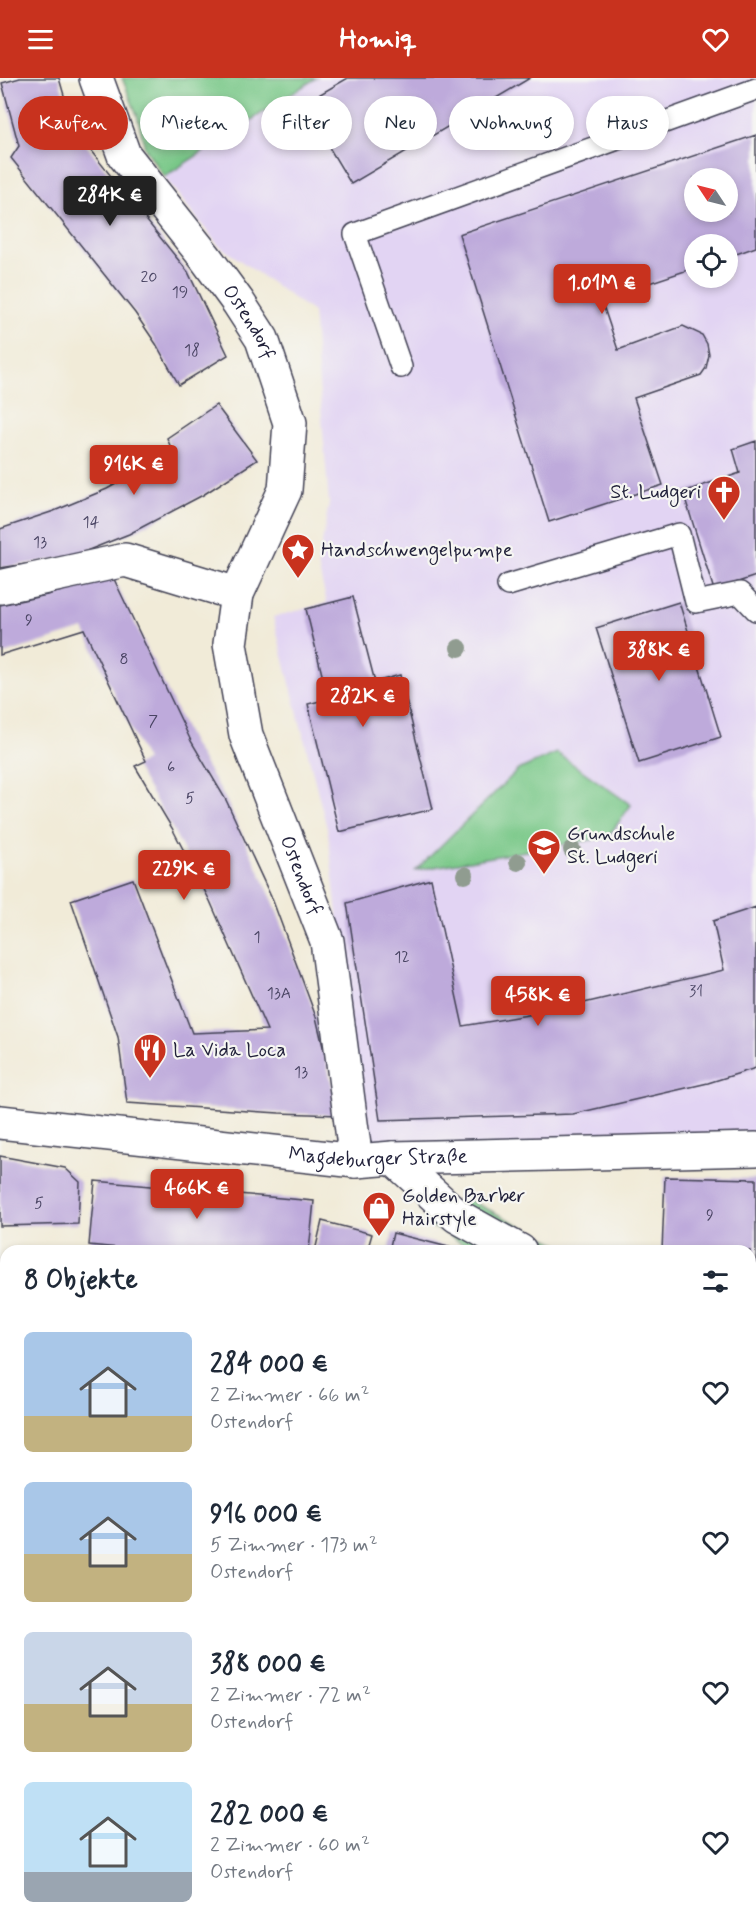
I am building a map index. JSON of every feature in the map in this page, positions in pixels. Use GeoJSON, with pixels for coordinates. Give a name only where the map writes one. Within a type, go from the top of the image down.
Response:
{"type":"FeatureCollection","features":[{"type":"Feature","properties":{"kind":"street","name":"Ostendorf"},"geometry":{"type":"LineString","coordinates":[[96,78],[124,155],[205,257],[262,339],[290,423],[285,490],[237,594],[230,644],[246,735],[327,941],[356,1161]]}},
{"type":"Feature","properties":{"kind":"street"},"geometry":{"type":"LineString","coordinates":[[0,587],[125,560],[237,594]]}},
{"type":"Feature","properties":{"kind":"street","name":"Magdeburger Straße"},"geometry":{"type":"LineString","coordinates":[[0,1122],[356,1161],[393,1158],[756,1149]]}},
{"type":"Feature","properties":{"kind":"street"},"geometry":{"type":"LineString","coordinates":[[393,1158],[457,1216],[509,1245]]}},
{"type":"Feature","properties":{"kind":"lane"},"geometry":{"type":"LineString","coordinates":[[401,367],[355,234],[756,88]]}},
{"type":"Feature","properties":{"kind":"lane"},"geometry":{"type":"LineString","coordinates":[[508,585],[679,534],[696,602],[740,593],[756,610]]}},
{"type":"Feature","properties":{"kind":"shaded area"},"geometry":{"type":"Polygon","coordinates":[[[316,78],[756,78],[756,1160],[368,1167],[361,1133],[328,832],[273,617],[327,603],[318,566],[329,503],[313,312],[218,245],[164,177],[205,150],[249,150],[249,122],[261,114],[261,150],[352,150],[352,96],[288,96],[316,78]]]}},
{"type":"Feature","properties":{"kind":"green space"},"geometry":{"type":"Polygon","coordinates":[[[122,78],[316,78],[288,96],[261,96],[261,114],[249,122],[249,96],[140,96],[140,127],[122,78]]]}},
{"type":"Feature","properties":{"kind":"green space"},"geometry":{"type":"Polygon","coordinates":[[[146,150],[205,150],[164,177],[146,150]]]}},
{"type":"Feature","properties":{"kind":"green space"},"geometry":{"type":"Polygon","coordinates":[[[557,753],[631,805],[608,837],[416,870],[518,770],[557,753]]]}},
{"type":"Feature","properties":{"kind":"green space"},"geometry":{"type":"Polygon","coordinates":[[[465,1198],[560,1245],[465,1245],[440,1230],[425,1225],[465,1198]]]}},
{"type":"Feature","properties":{"kind":"building"},"geometry":{"type":"Polygon","coordinates":[[[20,78],[59,78],[64,96],[18,96],[18,142],[2,83],[20,78]]]}},
{"type":"Feature","properties":{"kind":"building"},"geometry":{"type":"Polygon","coordinates":[[[348,78],[530,78],[500,96],[449,96],[449,126],[437,133],[437,96],[364,96],[364,150],[408,150],[351,184],[331,150],[352,150],[352,96],[317,96],[348,78]]]}},
{"type":"Feature","properties":{"kind":"building"},"geometry":{"type":"Polygon","coordinates":[[[756,135],[756,247],[738,253],[738,234],[684,234],[684,271],[601,299],[618,350],[683,326],[702,335],[707,344],[709,355],[706,368],[701,375],[634,398],[663,485],[549,522],[459,234],[756,135]]]}},
{"type":"Feature","properties":{"kind":"building"},"geometry":{"type":"Polygon","coordinates":[[[18,148],[18,150],[90,150],[188,272],[228,355],[179,385],[135,313],[11,158],[18,148]]]}},
{"type":"Feature","properties":{"kind":"building"},"geometry":{"type":"Polygon","coordinates":[[[216,405],[257,460],[203,495],[129,534],[71,557],[0,568],[0,529],[54,511],[107,489],[173,453],[167,438],[216,405]]]}},
{"type":"Feature","properties":{"kind":"building","name":"St. Ludgeri"},"geometry":{"type":"Polygon","coordinates":[[[756,441],[756,576],[714,590],[683,492],[740,473],[733,449],[756,441]]]}},
{"type":"Feature","properties":{"kind":"building"},"geometry":{"type":"Polygon","coordinates":[[[113,577],[191,741],[226,800],[273,901],[316,1017],[339,1115],[127,1103],[118,1037],[71,900],[133,879],[192,1033],[267,1030],[210,901],[172,828],[135,766],[146,761],[84,629],[0,655],[0,605],[113,577]]]}},
{"type":"Feature","properties":{"kind":"building"},"geometry":{"type":"Polygon","coordinates":[[[353,597],[375,682],[400,675],[433,809],[339,832],[308,704],[328,699],[306,609],[353,597]]]}},
{"type":"Feature","properties":{"kind":"building"},"geometry":{"type":"Polygon","coordinates":[[[679,602],[721,737],[639,763],[596,628],[679,602]]]}},
{"type":"Feature","properties":{"kind":"building"},"geometry":{"type":"Polygon","coordinates":[[[431,879],[463,1026],[546,1012],[724,970],[713,921],[756,907],[756,1068],[708,1083],[573,1114],[380,1120],[347,903],[431,879]]]}},
{"type":"Feature","properties":{"kind":"building"},"geometry":{"type":"Polygon","coordinates":[[[0,1156],[65,1168],[80,1182],[78,1224],[0,1226],[0,1156]]]}},
{"type":"Feature","properties":{"kind":"building"},"geometry":{"type":"Polygon","coordinates":[[[665,1177],[756,1179],[756,1245],[662,1245],[665,1177]]]}},
{"type":"Feature","properties":{"kind":"building"},"geometry":{"type":"Polygon","coordinates":[[[95,1181],[314,1201],[310,1245],[89,1245],[95,1181]]]}},
{"type":"Feature","properties":{"kind":"building"},"geometry":{"type":"Polygon","coordinates":[[[322,1221],[372,1234],[369,1245],[316,1245],[322,1221]]]}},
{"type":"Feature","properties":{"kind":"building"},"geometry":{"type":"Polygon","coordinates":[[[393,1233],[440,1245],[390,1245],[393,1233]]]}},
{"type":"Feature","properties":{"kind":"place","name":"St. Ludgeri"},"geometry":{"type":"Point","coordinates":[724,521]}},
{"type":"Feature","properties":{"kind":"place","name":"Handschwengelpumpe"},"geometry":{"type":"Point","coordinates":[298,579]}},
{"type":"Feature","properties":{"kind":"place","name":"Grundschule St. Ludgeri"},"geometry":{"type":"Point","coordinates":[544,875]}},
{"type":"Feature","properties":{"kind":"place","name":"La Vida Loca"},"geometry":{"type":"Point","coordinates":[150,1079]}},
{"type":"Feature","properties":{"kind":"place","name":"Golden Barber Hairstyle"},"geometry":{"type":"Point","coordinates":[379,1237]}}]}
